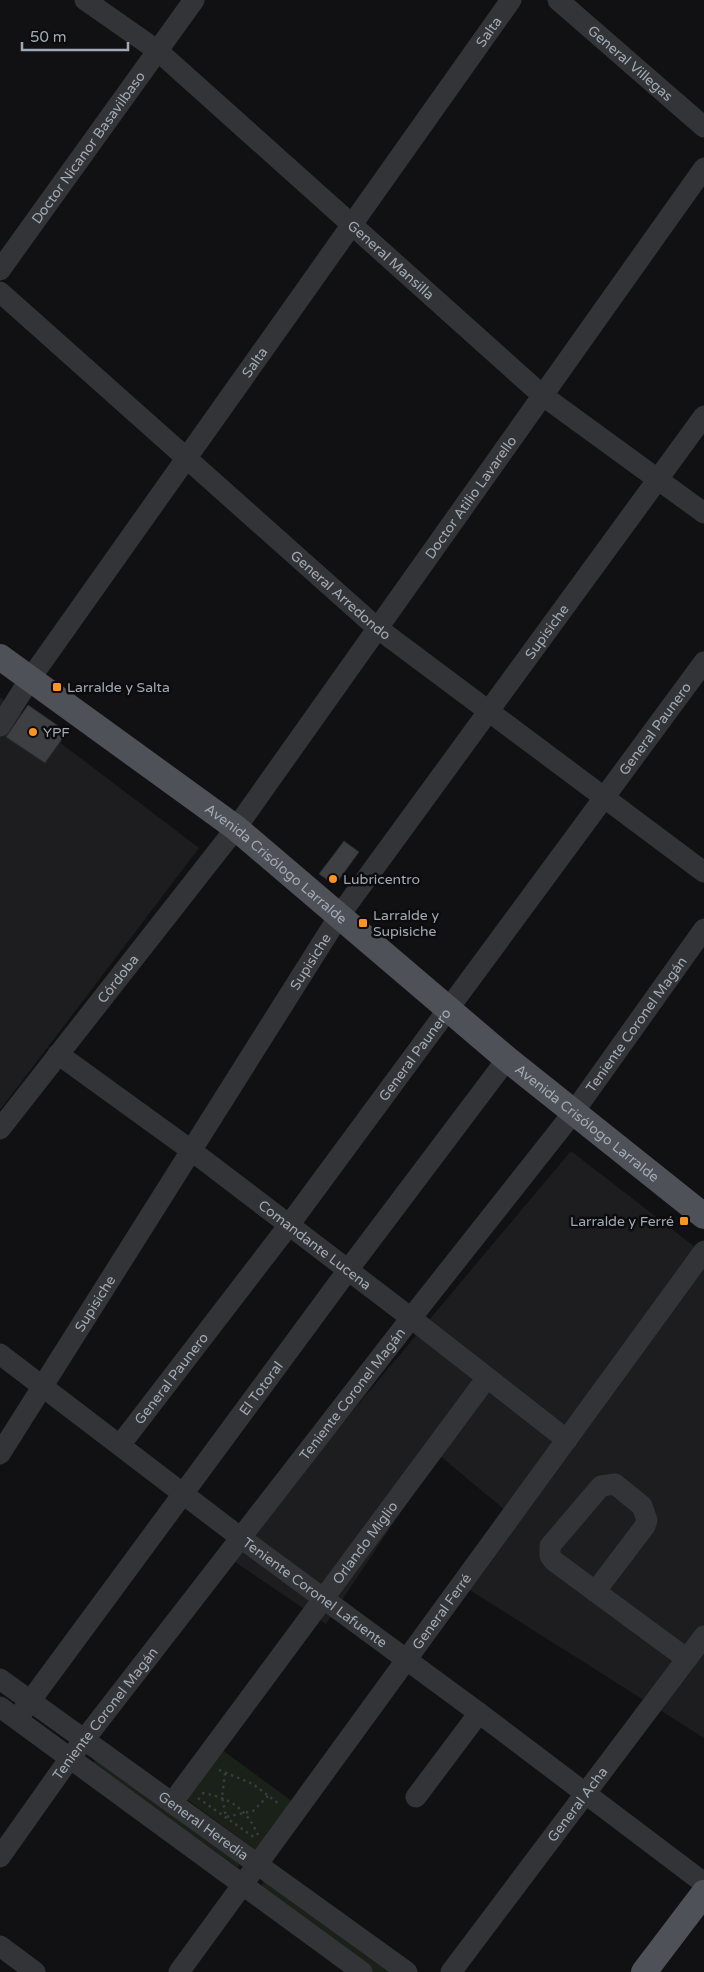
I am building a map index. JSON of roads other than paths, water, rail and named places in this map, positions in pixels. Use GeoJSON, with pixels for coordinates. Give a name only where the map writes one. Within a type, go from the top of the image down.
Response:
{"type":"FeatureCollection","features":[{"type":"Feature","properties":{"kind":"main road","name":"Avenida Crisólogo Larralde"},"geometry":{"type":"LineString","coordinates":[[0,657],[236,828],[507,1059],[704,1216]]}},
{"type":"Feature","properties":{"kind":"main road"},"geometry":{"type":"LineString","coordinates":[[644,1972],[704,1893]]}},
{"type":"Feature","properties":{"kind":"street","name":"General Mansilla"},"geometry":{"type":"LineString","coordinates":[[85,0],[158,51],[542,395],[704,513]]}},
{"type":"Feature","properties":{"kind":"street","name":"Doctor Nicanor Basavilbaso"},"geometry":{"type":"LineString","coordinates":[[0,270],[194,0]]}},
{"type":"Feature","properties":{"kind":"street","name":"Salta"},"geometry":{"type":"LineString","coordinates":[[0,726],[30,679],[511,0]]}},
{"type":"Feature","properties":{"kind":"street","name":"General Villegas"},"geometry":{"type":"LineString","coordinates":[[558,0],[704,127]]}},
{"type":"Feature","properties":{"kind":"street","name":"Doctor Atilio Lavarello"},"geometry":{"type":"LineString","coordinates":[[236,828],[376,627],[704,168]]}},
{"type":"Feature","properties":{"kind":"street","name":"General Arredondo"},"geometry":{"type":"LineString","coordinates":[[0,292],[376,627],[704,872]]}},
{"type":"Feature","properties":{"kind":"street","name":"Supisiche"},"geometry":{"type":"LineString","coordinates":[[0,1454],[339,916],[704,416]]}},
{"type":"Feature","properties":{"kind":"street","name":"General Paunero"},"geometry":{"type":"LineString","coordinates":[[120,1445],[289,1225],[704,662]]}},
{"type":"Feature","properties":{"kind":"street","name":"Córdoba"},"geometry":{"type":"LineString","coordinates":[[0,1129],[236,828]]}},
{"type":"Feature","properties":{"kind":"street","name":"Teniente Coronel Magán"},"geometry":{"type":"LineString","coordinates":[[0,1857],[70,1758],[411,1318],[573,1113],[704,929]]}},
{"type":"Feature","properties":{"kind":"street","name":"Comandante Lucena"},"geometry":{"type":"LineString","coordinates":[[58,1054],[192,1151],[567,1440]]}},
{"type":"Feature","properties":{"kind":"street","name":"El Totoral"},"geometry":{"type":"LineString","coordinates":[[8,1713],[30,1700],[348,1270],[507,1059]]}},
{"type":"Feature","properties":{"kind":"street","name":"General Ferré"},"geometry":{"type":"LineString","coordinates":[[179,1972],[704,1251]]}},
{"type":"Feature","properties":{"kind":"street","name":"Teniente Coronel Lafuente"},"geometry":{"type":"LineString","coordinates":[[0,1354],[182,1494],[479,1713],[704,1883]]}},
{"type":"Feature","properties":{"kind":"street","name":"Orlando Miglio"},"geometry":{"type":"LineString","coordinates":[[176,1797],[486,1379]]}},
{"type":"Feature","properties":{"kind":"street"},"geometry":{"type":"LineString","coordinates":[[595,1592],[645,1526],[647,1520],[642,1506],[615,1484],[601,1486],[550,1546],[550,1556],[595,1592],[687,1659]]}},
{"type":"Feature","properties":{"kind":"street","name":"General Acha"},"geometry":{"type":"LineString","coordinates":[[451,1972],[704,1636]]}},
{"type":"Feature","properties":{"kind":"street","name":"General Heredia"},"geometry":{"type":"LineString","coordinates":[[0,1678],[85,1739],[176,1797],[259,1864],[407,1972]]}},
{"type":"Feature","properties":{"kind":"street","name":"General Heredia"},"geometry":{"type":"LineString","coordinates":[[8,1713],[362,1972]]}},
{"type":"Feature","properties":{"kind":"street"},"geometry":{"type":"LineString","coordinates":[[416,1797],[479,1713]]}},
{"type":"Feature","properties":{"kind":"street"},"geometry":{"type":"LineString","coordinates":[[0,1946],[35,1972]]}},
{"type":"Feature","properties":{"kind":"place","name":"Larralde y Salta"},"geometry":{"type":"Point","coordinates":[57,687]}},
{"type":"Feature","properties":{"kind":"place","name":"YPF"},"geometry":{"type":"Point","coordinates":[33,732]}},
{"type":"Feature","properties":{"kind":"place","name":"Lubricentro"},"geometry":{"type":"Point","coordinates":[333,879]}},
{"type":"Feature","properties":{"kind":"place","name":"Larralde y Supisiche"},"geometry":{"type":"Point","coordinates":[363,923]}},
{"type":"Feature","properties":{"kind":"place","name":"Larralde y Ferré"},"geometry":{"type":"Point","coordinates":[684,1221]}}]}
